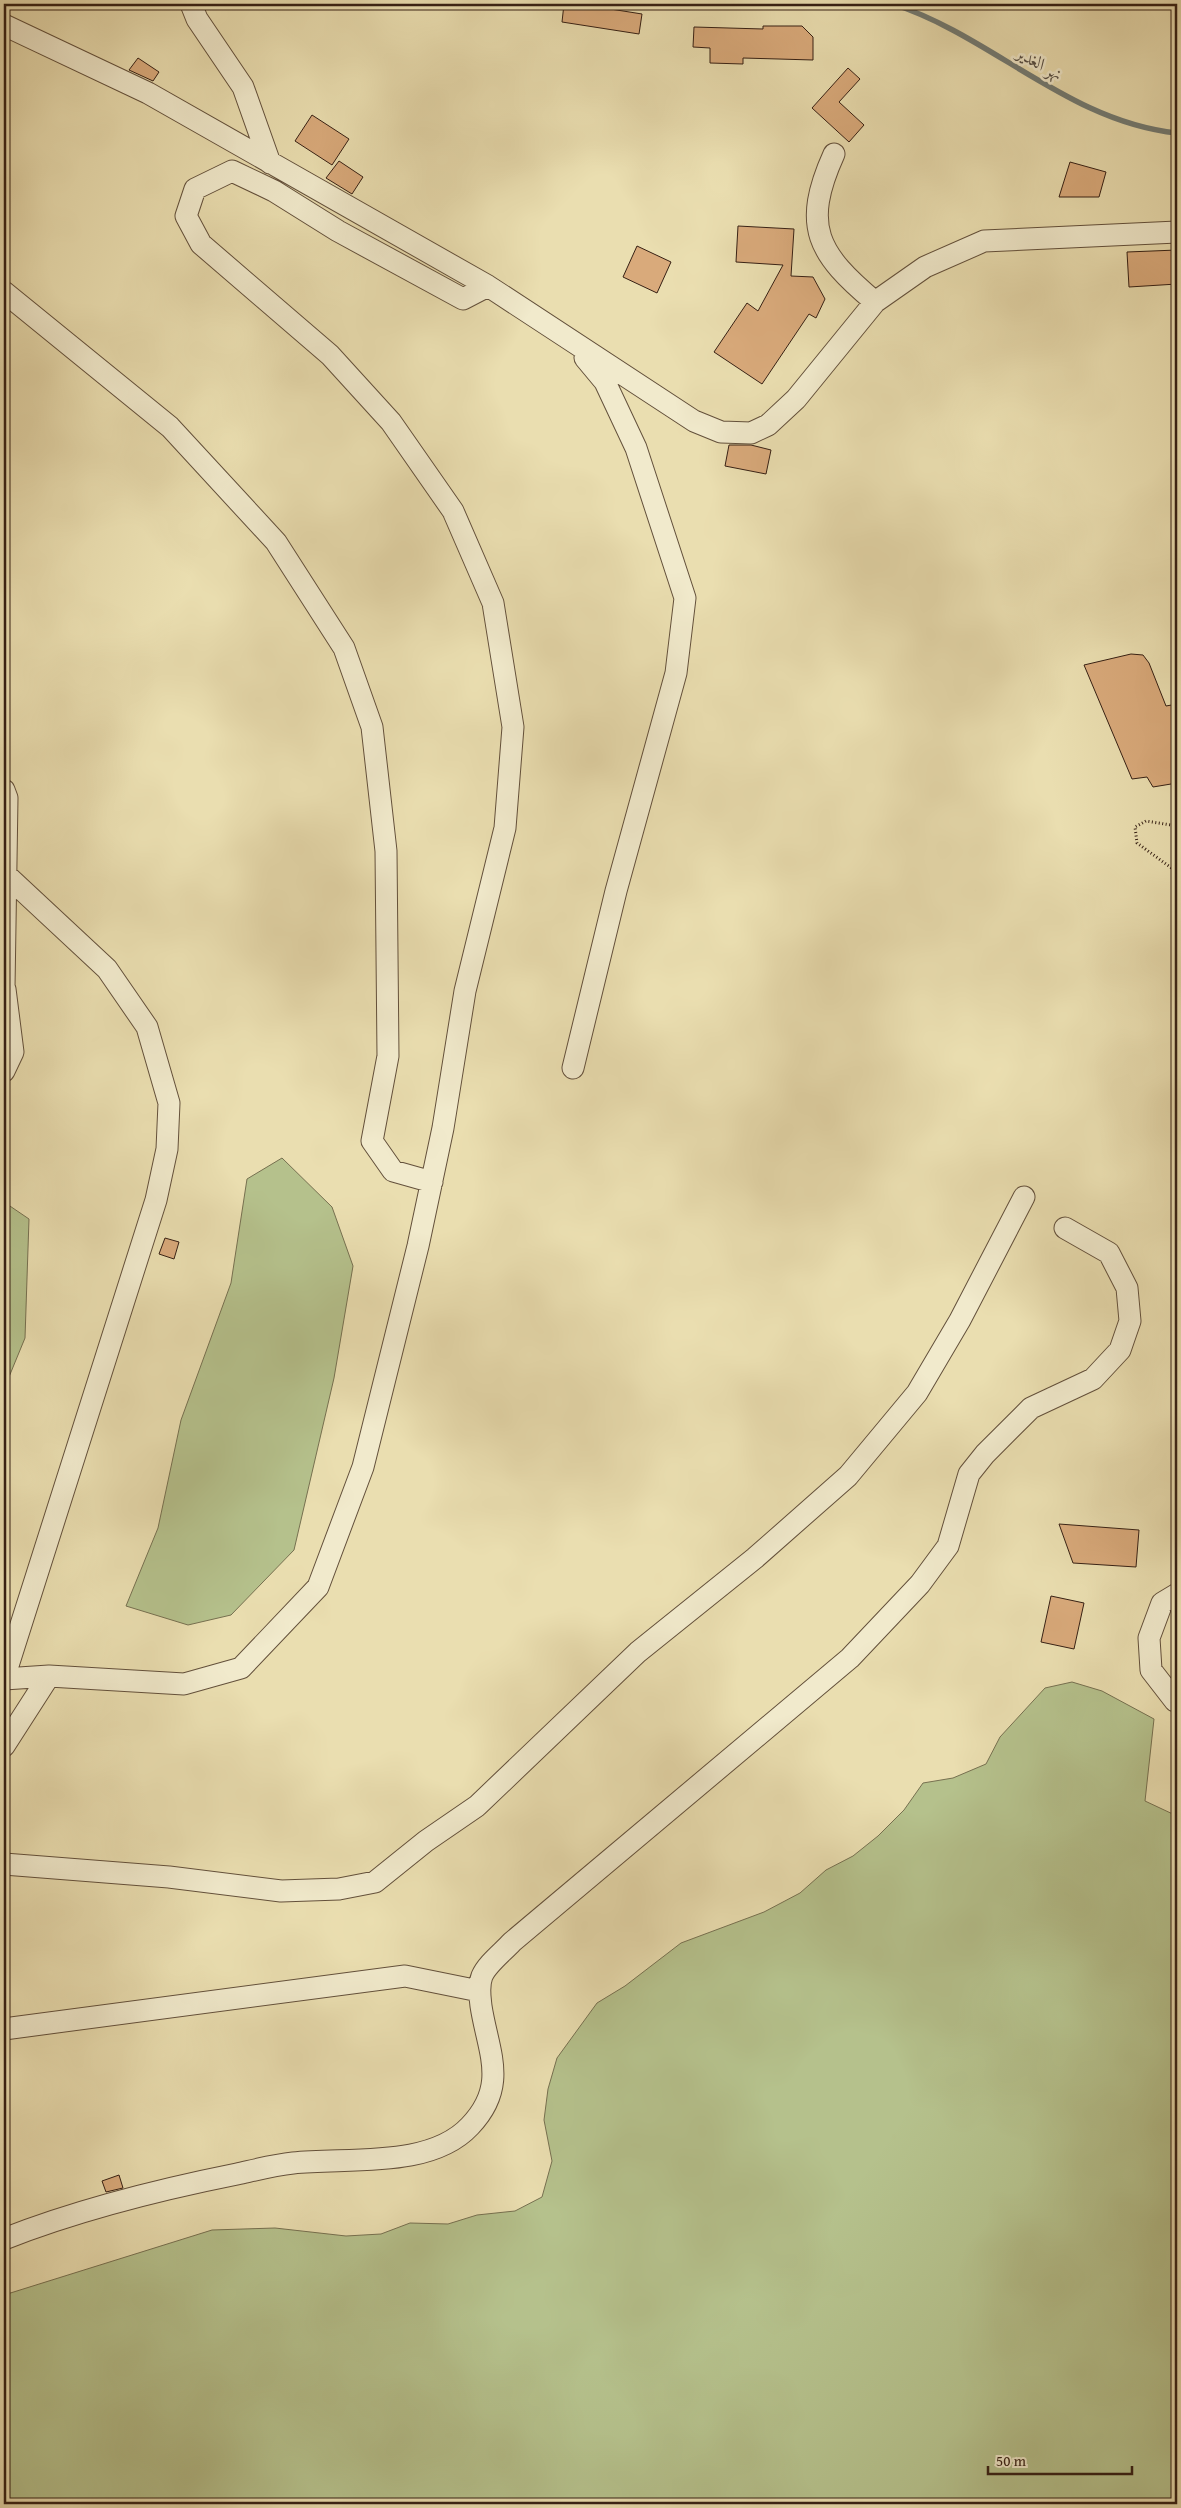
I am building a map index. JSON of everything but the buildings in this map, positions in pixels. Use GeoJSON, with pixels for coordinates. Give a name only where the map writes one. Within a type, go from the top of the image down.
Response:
{"type":"FeatureCollection","features":[{"type":"Feature","properties":{"kind":"street"},"geometry":{"type":"LineString","coordinates":[[192,4],[197,19],[243,87],[270,163]]}},
{"type":"Feature","properties":{"kind":"street"},"geometry":{"type":"LineString","coordinates":[[4,25],[148,93],[488,286],[694,421],[721,432],[751,433],[768,425],[796,399],[876,302],[925,267],[984,241],[1177,232]]}},
{"type":"Feature","properties":{"kind":"street"},"geometry":{"type":"LineString","coordinates":[[834,154],[828,166],[816,215],[818,231],[824,249],[836,265],[849,280],[876,302]]}},
{"type":"Feature","properties":{"kind":"street"},"geometry":{"type":"LineString","coordinates":[[5,874],[107,969],[146,1027],[169,1103],[166,1149],[156,1200],[4,1679],[49,1676],[184,1684],[241,1668],[318,1587],[363,1467],[432,1182],[465,991],[505,828],[513,727],[492,603],[453,511],[391,422],[330,355],[201,244],[186,216],[195,189],[232,171],[274,191],[338,231],[463,300],[488,286]]}},
{"type":"Feature","properties":{"kind":"street"},"geometry":{"type":"LineString","coordinates":[[4,292],[170,427],[276,542],[344,648],[372,727],[386,852],[388,1056],[372,1141],[393,1171],[432,1182]]}},
{"type":"Feature","properties":{"kind":"street"},"geometry":{"type":"LineString","coordinates":[[568,339],[605,382],[636,448],[685,598],[676,673],[616,891],[573,1068]]}},
{"type":"Feature","properties":{"kind":"street"},"geometry":{"type":"LineString","coordinates":[[4,790],[7,798],[4,989],[13,1052],[4,1071]]}},
{"type":"Feature","properties":{"kind":"street"},"geometry":{"type":"LineString","coordinates":[[4,1864],[169,1878],[281,1892],[339,1889],[375,1882],[426,1842],[477,1806],[638,1652],[756,1558],[848,1476],[917,1393],[960,1320],[1024,1197]]}},
{"type":"Feature","properties":{"kind":"street"},"geometry":{"type":"LineString","coordinates":[[4,2239],[27,2230],[144,2196],[237,2174],[292,2163],[404,2156],[448,2144],[470,2127],[484,2107],[492,2086],[494,2059],[485,2030],[479,1991],[482,1975],[512,1942],[850,1658],[920,1584],[948,1546],[969,1474],[985,1454],[1031,1408],[1093,1379],[1120,1350],[1130,1321],[1127,1288],[1109,1253],[1065,1228]]}},
{"type":"Feature","properties":{"kind":"street"},"geometry":{"type":"LineString","coordinates":[[1174,1701],[1151,1670],[1149,1638],[1162,1603],[1177,1594]]}},
{"type":"Feature","properties":{"kind":"street"},"geometry":{"type":"LineString","coordinates":[[4,1746],[49,1676]]}},
{"type":"Feature","properties":{"kind":"street"},"geometry":{"type":"LineString","coordinates":[[4,2029],[405,1976],[479,1991]]}},
{"type":"Feature","properties":{"kind":"path"},"geometry":{"type":"LineString","coordinates":[[1177,826],[1146,821],[1135,827],[1137,843],[1177,872]]}},
{"type":"Feature","properties":{"kind":"green space"},"geometry":{"type":"Polygon","coordinates":[[[282,1158],[332,1207],[353,1266],[334,1378],[294,1550],[231,1615],[188,1625],[126,1606],[158,1528],[181,1420],[231,1283],[247,1179],[282,1158]]]}},
{"type":"Feature","properties":{"kind":"green space"},"geometry":{"type":"Polygon","coordinates":[[[4,1202],[29,1219],[25,1338],[4,1389],[4,1202]]]}},
{"type":"Feature","properties":{"kind":"green space"},"geometry":{"type":"Polygon","coordinates":[[[1072,1682],[1102,1691],[1154,1719],[1145,1801],[1177,1816],[1177,2504],[4,2504],[4,2295],[212,2230],[275,2228],[346,2236],[381,2234],[410,2223],[448,2224],[477,2215],[515,2211],[542,2197],[552,2161],[544,2120],[548,2089],[557,2058],[597,2003],[625,1986],[681,1943],[764,1912],[800,1893],[826,1870],[853,1856],[878,1836],[904,1810],[923,1783],[953,1778],[986,1764],[1000,1737],[1045,1688],[1072,1682]]]}},
{"type":"Feature","properties":{"kind":"waterway","name":"نهر الغدير"},"geometry":{"type":"LineString","coordinates":[[893,4],[929,18],[964,36],[1066,96],[1101,113],[1138,126],[1177,133]]}}]}
